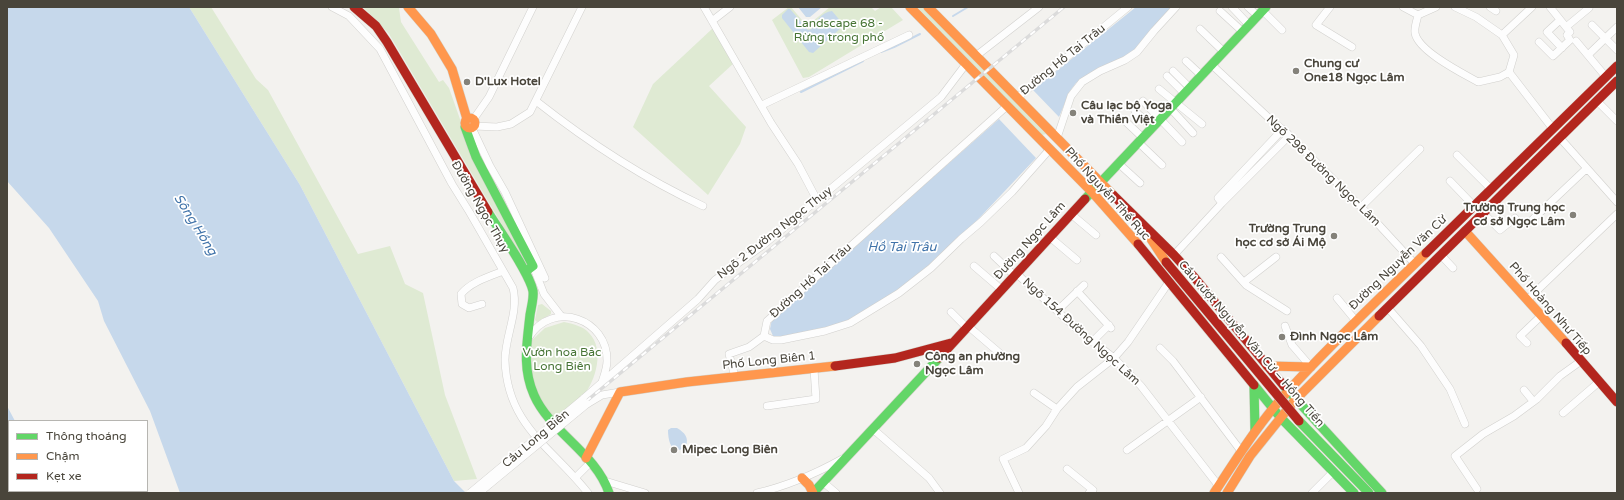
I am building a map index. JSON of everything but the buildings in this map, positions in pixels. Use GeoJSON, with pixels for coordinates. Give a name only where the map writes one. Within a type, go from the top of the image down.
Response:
{"type":"FeatureCollection","features":[{"type":"Feature","properties":{"kind":"main road","name":"Đường Ngọc Thụy"},"geometry":{"type":"LineString","coordinates":[[354,7],[376,26],[388,42],[484,206],[525,272],[533,291]]}},
{"type":"Feature","properties":{"kind":"main road","name":"Đường Ngọc Thụy"},"geometry":{"type":"LineString","coordinates":[[408,7],[432,34],[452,69],[470,124],[476,157],[533,266]]}},
{"type":"Feature","properties":{"kind":"main road","name":"Phố Nguyễn Thế Rục"},"geometry":{"type":"LineString","coordinates":[[910,7],[1092,192],[1129,233],[1280,417],[1354,493]]}},
{"type":"Feature","properties":{"kind":"main road","name":"Phố Nguyễn Thế Rục"},"geometry":{"type":"LineString","coordinates":[[928,7],[1140,223],[1174,255],[1295,400],[1382,493]]}},
{"type":"Feature","properties":{"kind":"main road","name":"Đường Ngọc Lâm"},"geometry":{"type":"LineString","coordinates":[[813,493],[1051,238],[1100,182],[1161,120],[1262,11]]}},
{"type":"Feature","properties":{"kind":"main road","name":"Đường Nguyễn Văn Cừ"},"geometry":{"type":"LineString","coordinates":[[1216,489],[1255,431],[1288,391],[1356,321],[1617,66]]}},
{"type":"Feature","properties":{"kind":"main road","name":"Đường Nguyễn Văn Cừ"},"geometry":{"type":"LineString","coordinates":[[1227,493],[1250,456],[1295,400],[1440,254],[1617,81]]}},
{"type":"Feature","properties":{"kind":"main road"},"geometry":{"type":"LineString","coordinates":[[1140,223],[1166,262]]}},
{"type":"Feature","properties":{"kind":"main road","name":"Phố Hoàng Như Tiếp"},"geometry":{"type":"LineString","coordinates":[[1465,231],[1617,402]]}},
{"type":"Feature","properties":{"kind":"main road"},"geometry":{"type":"LineString","coordinates":[[1129,233],[1166,262]]}},
{"type":"Feature","properties":{"kind":"main road","name":"Cầu vượt Nguyễn Văn Cừ – Hồng Tiến"},"geometry":{"type":"LineString","coordinates":[[1166,262],[1294,415],[1369,493]]}},
{"type":"Feature","properties":{"kind":"main road"},"geometry":{"type":"LineString","coordinates":[[525,272],[533,266]]}},
{"type":"Feature","properties":{"kind":"main road"},"geometry":{"type":"LineString","coordinates":[[533,291],[525,359],[528,378],[534,396],[547,415],[605,481],[609,493]]}},
{"type":"Feature","properties":{"kind":"main road","name":"Phố Long Biên 1"},"geometry":{"type":"LineString","coordinates":[[620,392],[662,384],[854,364],[917,354],[954,342]]}},
{"type":"Feature","properties":{"kind":"main road"},"geometry":{"type":"LineString","coordinates":[[917,354],[925,360],[930,368]]}},
{"type":"Feature","properties":{"kind":"main road"},"geometry":{"type":"LineString","coordinates":[[1267,366],[1311,367]]}},
{"type":"Feature","properties":{"kind":"main road"},"geometry":{"type":"LineString","coordinates":[[1254,385],[1255,431]]}},
{"type":"Feature","properties":{"kind":"main road"},"geometry":{"type":"LineString","coordinates":[[588,461],[620,392]]}},
{"type":"Feature","properties":{"kind":"main road"},"geometry":{"type":"LineString","coordinates":[[802,478],[809,485],[813,493]]}},
{"type":"Feature","properties":{"kind":"street","name":"Đường Ngọc Thụy"},"geometry":{"type":"LineString","coordinates":[[332,7],[349,16],[380,49],[452,184],[474,219],[513,288],[516,299],[505,358],[510,391],[514,405],[526,425],[539,441],[588,493]]}},
{"type":"Feature","properties":{"kind":"street"},"geometry":{"type":"LineString","coordinates":[[470,124],[489,97],[533,7]]}},
{"type":"Feature","properties":{"kind":"street"},"geometry":{"type":"LineString","coordinates":[[470,124],[497,128],[511,124],[530,112],[582,7]]}},
{"type":"Feature","properties":{"kind":"street"},"geometry":{"type":"LineString","coordinates":[[704,7],[762,105],[771,123],[798,164],[817,200]]}},
{"type":"Feature","properties":{"kind":"street"},"geometry":{"type":"LineString","coordinates":[[712,22],[730,7]]}},
{"type":"Feature","properties":{"kind":"street"},"geometry":{"type":"LineString","coordinates":[[976,56],[1039,7]]}},
{"type":"Feature","properties":{"kind":"street","name":"Đường Hồ Tai Trâu"},"geometry":{"type":"LineString","coordinates":[[1017,98],[1128,7]]}},
{"type":"Feature","properties":{"kind":"street"},"geometry":{"type":"LineString","coordinates":[[1057,138],[1071,96],[1082,82],[1138,52],[1154,31],[1176,7]]}},
{"type":"Feature","properties":{"kind":"street"},"geometry":{"type":"LineString","coordinates":[[1232,7],[1246,29]]}},
{"type":"Feature","properties":{"kind":"street"},"geometry":{"type":"LineString","coordinates":[[1248,7],[1262,11],[1282,30]]}},
{"type":"Feature","properties":{"kind":"street"},"geometry":{"type":"LineString","coordinates":[[1330,7],[1316,25],[1352,47]]}},
{"type":"Feature","properties":{"kind":"street"},"geometry":{"type":"LineString","coordinates":[[1403,7],[1418,15]]}},
{"type":"Feature","properties":{"kind":"street"},"geometry":{"type":"LineString","coordinates":[[1418,15],[1436,7]]}},
{"type":"Feature","properties":{"kind":"street"},"geometry":{"type":"LineString","coordinates":[[1418,15],[1414,32],[1418,42],[1443,63],[1478,82],[1500,77],[1509,72],[1514,55],[1502,35],[1471,15],[1455,7]]}},
{"type":"Feature","properties":{"kind":"street"},"geometry":{"type":"LineString","coordinates":[[1471,15],[1475,7]]}},
{"type":"Feature","properties":{"kind":"street"},"geometry":{"type":"LineString","coordinates":[[1502,35],[1532,7]]}},
{"type":"Feature","properties":{"kind":"street"},"geometry":{"type":"LineString","coordinates":[[1539,42],[1553,56],[1570,40],[1567,35],[1570,32],[1550,7]]}},
{"type":"Feature","properties":{"kind":"street"},"geometry":{"type":"LineString","coordinates":[[1566,27],[1589,8]]}},
{"type":"Feature","properties":{"kind":"street"},"geometry":{"type":"LineString","coordinates":[[1220,11],[1246,29]]}},
{"type":"Feature","properties":{"kind":"street"},"geometry":{"type":"LineString","coordinates":[[1560,20],[1547,32],[1562,48]]}},
{"type":"Feature","properties":{"kind":"street"},"geometry":{"type":"LineString","coordinates":[[1592,25],[1617,50]]}},
{"type":"Feature","properties":{"kind":"street"},"geometry":{"type":"LineString","coordinates":[[1588,55],[1617,27]]}},
{"type":"Feature","properties":{"kind":"street"},"geometry":{"type":"LineString","coordinates":[[1200,29],[1224,52]]}},
{"type":"Feature","properties":{"kind":"street"},"geometry":{"type":"LineString","coordinates":[[762,105],[909,35]]}},
{"type":"Feature","properties":{"kind":"street"},"geometry":{"type":"LineString","coordinates":[[1576,41],[1606,77]]}},
{"type":"Feature","properties":{"kind":"street"},"geometry":{"type":"LineString","coordinates":[[1186,61],[1202,76]]}},
{"type":"Feature","properties":{"kind":"street","name":"Ngõ 2 Đường Ngọc Thụy"},"geometry":{"type":"LineString","coordinates":[[601,384],[698,299],[715,280],[762,246],[941,97],[966,64]]}},
{"type":"Feature","properties":{"kind":"street","name":"Ngõ 298 Đường Ngọc Lâm"},"geometry":{"type":"LineString","coordinates":[[1212,65],[1285,131],[1361,206],[1415,264]]}},
{"type":"Feature","properties":{"kind":"street"},"geometry":{"type":"LineString","coordinates":[[1173,71],[1187,91]]}},
{"type":"Feature","properties":{"kind":"street"},"geometry":{"type":"LineString","coordinates":[[1509,72],[1553,129]]}},
{"type":"Feature","properties":{"kind":"street"},"geometry":{"type":"LineString","coordinates":[[1167,76],[1187,91]]}},
{"type":"Feature","properties":{"kind":"street"},"geometry":{"type":"LineString","coordinates":[[1159,89],[1193,133]]}},
{"type":"Feature","properties":{"kind":"street"},"geometry":{"type":"LineString","coordinates":[[536,101],[580,135],[614,157],[661,186],[703,206]]}},
{"type":"Feature","properties":{"kind":"street"},"geometry":{"type":"LineString","coordinates":[[1597,101],[1617,120]]}},
{"type":"Feature","properties":{"kind":"street"},"geometry":{"type":"LineString","coordinates":[[1143,102],[1182,142]]}},
{"type":"Feature","properties":{"kind":"street","name":"Đường Hồ Tai Trâu"},"geometry":{"type":"LineString","coordinates":[[764,336],[767,321],[1007,106]]}},
{"type":"Feature","properties":{"kind":"street"},"geometry":{"type":"LineString","coordinates":[[1173,106],[1202,124]]}},
{"type":"Feature","properties":{"kind":"street"},"geometry":{"type":"LineString","coordinates":[[1135,111],[1153,128]]}},
{"type":"Feature","properties":{"kind":"street"},"geometry":{"type":"LineString","coordinates":[[1124,120],[1162,165]]}},
{"type":"Feature","properties":{"kind":"street"},"geometry":{"type":"LineString","coordinates":[[470,124],[490,166],[512,205],[546,278]]}},
{"type":"Feature","properties":{"kind":"street"},"geometry":{"type":"LineString","coordinates":[[1174,255],[1222,203],[1287,138],[1285,131]]}},
{"type":"Feature","properties":{"kind":"street"},"geometry":{"type":"LineString","coordinates":[[1560,138],[1586,169],[1617,202]]}},
{"type":"Feature","properties":{"kind":"street"},"geometry":{"type":"LineString","coordinates":[[735,377],[729,354],[749,347],[764,336],[773,340],[781,340],[850,323],[899,292],[931,268],[992,212],[1028,175],[1050,149]]}},
{"type":"Feature","properties":{"kind":"street"},"geometry":{"type":"LineString","coordinates":[[1361,206],[1420,149]]}},
{"type":"Feature","properties":{"kind":"street"},"geometry":{"type":"LineString","coordinates":[[1457,155],[1491,189]]}},
{"type":"Feature","properties":{"kind":"street"},"geometry":{"type":"LineString","coordinates":[[1118,163],[1140,183]]}},
{"type":"Feature","properties":{"kind":"street"},"geometry":{"type":"LineString","coordinates":[[1532,220],[1586,169]]}},
{"type":"Feature","properties":{"kind":"street"},"geometry":{"type":"LineString","coordinates":[[1450,181],[1474,206]]}},
{"type":"Feature","properties":{"kind":"street"},"geometry":{"type":"LineString","coordinates":[[1483,213],[1500,230],[1515,218]]}},
{"type":"Feature","properties":{"kind":"street"},"geometry":{"type":"LineString","coordinates":[[1071,214],[1096,235]]}},
{"type":"Feature","properties":{"kind":"street"},"geometry":{"type":"LineString","coordinates":[[1527,300],[1617,214]]}},
{"type":"Feature","properties":{"kind":"street"},"geometry":{"type":"LineString","coordinates":[[1051,238],[1077,260]]}},
{"type":"Feature","properties":{"kind":"street"},"geometry":{"type":"LineString","coordinates":[[1440,254],[1453,268]]}},
{"type":"Feature","properties":{"kind":"street","name":"Ngõ 154 Đường Ngọc Lâm"},"geometry":{"type":"LineString","coordinates":[[994,256],[1092,342],[1114,358],[1141,386],[1216,489]]}},
{"type":"Feature","properties":{"kind":"street"},"geometry":{"type":"LineString","coordinates":[[1221,257],[1246,285],[1287,311]]}},
{"type":"Feature","properties":{"kind":"street"},"geometry":{"type":"LineString","coordinates":[[1244,282],[1276,257]]}},
{"type":"Feature","properties":{"kind":"street","name":"Đường Ngọc Thụy"},"geometry":{"type":"LineString","coordinates":[[533,266],[544,294],[561,316]]}},
{"type":"Feature","properties":{"kind":"street"},"geometry":{"type":"LineString","coordinates":[[974,266],[1002,290]]}},
{"type":"Feature","properties":{"kind":"street"},"geometry":{"type":"LineString","coordinates":[[482,304],[469,308],[462,304],[461,294],[465,289],[478,281],[503,271]]}},
{"type":"Feature","properties":{"kind":"street"},"geometry":{"type":"LineString","coordinates":[[1019,493],[1003,459],[1026,448],[1046,426],[1057,409],[1077,387],[1114,358],[1128,342],[1169,282]]}},
{"type":"Feature","properties":{"kind":"street"},"geometry":{"type":"LineString","coordinates":[[1057,311],[1084,285]]}},
{"type":"Feature","properties":{"kind":"street"},"geometry":{"type":"LineString","coordinates":[[533,291],[544,294]]}},
{"type":"Feature","properties":{"kind":"street"},"geometry":{"type":"LineString","coordinates":[[1077,291],[1110,326],[1092,342]]}},
{"type":"Feature","properties":{"kind":"street"},"geometry":{"type":"LineString","coordinates":[[1337,298],[1356,321]]}},
{"type":"Feature","properties":{"kind":"street"},"geometry":{"type":"LineString","coordinates":[[1387,307],[1421,346],[1450,389],[1466,424]]}},
{"type":"Feature","properties":{"kind":"street"},"geometry":{"type":"LineString","coordinates":[[951,312],[967,327],[1004,356]]}},
{"type":"Feature","properties":{"kind":"street"},"geometry":{"type":"LineString","coordinates":[[526,342],[535,328],[553,317],[561,316],[582,320],[599,335],[603,342],[607,362],[601,384]]}},
{"type":"Feature","properties":{"kind":"street"},"geometry":{"type":"LineString","coordinates":[[1526,343],[1520,336],[1541,316]]}},
{"type":"Feature","properties":{"kind":"street"},"geometry":{"type":"LineString","coordinates":[[1285,326],[1292,345],[1311,367]]}},
{"type":"Feature","properties":{"kind":"street"},"geometry":{"type":"LineString","coordinates":[[1160,348],[1173,361],[1241,451]]}},
{"type":"Feature","properties":{"kind":"street"},"geometry":{"type":"LineString","coordinates":[[1477,489],[1456,456],[1482,434],[1514,416],[1533,402],[1560,376],[1581,361]]}},
{"type":"Feature","properties":{"kind":"street"},"geometry":{"type":"LineString","coordinates":[[767,406],[816,399],[814,369]]}},
{"type":"Feature","properties":{"kind":"street"},"geometry":{"type":"LineString","coordinates":[[1563,413],[1599,382]]}},
{"type":"Feature","properties":{"kind":"street","name":"Cầu Long Biên"},"geometry":{"type":"LineString","coordinates":[[479,493],[585,401],[601,384]]}},
{"type":"Feature","properties":{"kind":"street"},"geometry":{"type":"LineString","coordinates":[[1524,390],[1533,402]]}},
{"type":"Feature","properties":{"kind":"street","name":"Phố Long Biên 1"},"geometry":{"type":"LineString","coordinates":[[585,401],[602,395],[620,392]]}},
{"type":"Feature","properties":{"kind":"street"},"geometry":{"type":"LineString","coordinates":[[1034,393],[1057,409]]}},
{"type":"Feature","properties":{"kind":"street"},"geometry":{"type":"LineString","coordinates":[[1127,450],[1201,397]]}},
{"type":"Feature","properties":{"kind":"street","name":"Cầu Long Biên"},"geometry":{"type":"LineString","coordinates":[[470,493],[585,401]]}},
{"type":"Feature","properties":{"kind":"street"},"geometry":{"type":"LineString","coordinates":[[873,429],[929,478],[940,493]]}},
{"type":"Feature","properties":{"kind":"street"},"geometry":{"type":"LineString","coordinates":[[757,493],[821,471],[848,456]]}},
{"type":"Feature","properties":{"kind":"street"},"geometry":{"type":"LineString","coordinates":[[575,478],[588,461]]}},
{"type":"Feature","properties":{"kind":"street"},"geometry":{"type":"LineString","coordinates":[[1067,469],[1093,490],[1089,493]]}},
{"type":"Feature","properties":{"kind":"street"},"geometry":{"type":"LineString","coordinates":[[1312,493],[1333,472]]}},
{"type":"Feature","properties":{"kind":"street"},"geometry":{"type":"LineString","coordinates":[[482,479],[490,493]]}},
{"type":"Feature","properties":{"kind":"street"},"geometry":{"type":"LineString","coordinates":[[605,481],[645,493]]}},
{"type":"Feature","properties":{"kind":"street"},"geometry":{"type":"LineString","coordinates":[[823,482],[836,493]]}},
{"type":"Feature","properties":{"kind":"green space"},"geometry":{"type":"Polygon","coordinates":[[[189,7],[211,7],[256,79],[268,90],[358,254],[390,246],[405,284],[423,293],[445,395],[477,479],[454,481],[300,185],[189,7]]]}},
{"type":"Feature","properties":{"kind":"green space"},"geometry":{"type":"Polygon","coordinates":[[[363,7],[399,8],[401,22],[439,82],[443,80],[449,88],[467,139],[528,263],[526,265],[389,34],[363,7]]]}},
{"type":"Feature","properties":{"kind":"green space","name":"Landscape 68 - Rừng trong phố"},"geometry":{"type":"Polygon","coordinates":[[[791,7],[807,26],[830,7],[871,7],[875,11],[881,7],[891,7],[903,20],[809,77],[803,78],[772,20],[791,7]]]}},
{"type":"Feature","properties":{"kind":"green space"},"geometry":{"type":"Polygon","coordinates":[[[917,7],[922,7],[1046,134],[1042,135],[917,7]]]}},
{"type":"Feature","properties":{"kind":"green space"},"geometry":{"type":"Polygon","coordinates":[[[713,28],[734,63],[709,86],[746,127],[740,144],[708,195],[633,127],[653,84],[713,28]]]}},
{"type":"Feature","properties":{"kind":"green space"},"geometry":{"type":"Polygon","coordinates":[[[542,304],[551,311],[551,314],[537,322],[535,320],[538,305],[542,304]]]}},
{"type":"Feature","properties":{"kind":"green space","name":"Vườn hoa Bắc Long Biên"},"geometry":{"type":"Polygon","coordinates":[[[564,322],[581,327],[589,333],[597,347],[598,356],[595,374],[588,390],[573,405],[554,419],[534,396],[527,349],[531,341],[545,328],[564,322]]]}},
{"type":"Feature","properties":{"kind":"water","name":"Sông Hồng"},"geometry":{"type":"Polygon","coordinates":[[[7,7],[189,7],[300,185],[454,481],[466,493],[180,493],[150,411],[104,321],[98,301],[49,228],[7,181],[7,7]]]}},
{"type":"Feature","properties":{"kind":"water"},"geometry":{"type":"Polygon","coordinates":[[[798,7],[822,7],[810,17],[806,17],[798,7]]]}},
{"type":"Feature","properties":{"kind":"water"},"geometry":{"type":"Polygon","coordinates":[[[1136,7],[1174,7],[1130,55],[1076,83],[1070,91],[1059,117],[1033,90],[1136,7]]]}},
{"type":"Feature","properties":{"kind":"water"},"geometry":{"type":"Polygon","coordinates":[[[790,9],[808,30],[812,29],[822,15],[832,11],[843,24],[842,27],[813,53],[809,52],[782,18],[782,15],[790,9]]]}},
{"type":"Feature","properties":{"kind":"water","name":"Hồ Tai Trâu"},"geometry":{"type":"Polygon","coordinates":[[[999,119],[1036,158],[968,230],[906,286],[843,324],[776,338],[773,336],[770,329],[772,319],[999,119]]]}},
{"type":"Feature","properties":{"kind":"water"},"geometry":{"type":"Polygon","coordinates":[[[7,406],[14,420],[8,420],[8,492],[63,493],[7,493],[7,406]]]}},
{"type":"Feature","properties":{"kind":"water"},"geometry":{"type":"Polygon","coordinates":[[[671,428],[677,428],[684,434],[687,438],[686,447],[677,450],[674,449],[669,439],[668,430],[671,428]]]}},
{"type":"Feature","properties":{"kind":"waterway"},"geometry":{"type":"LineString","coordinates":[[953,16],[968,7]]}},
{"type":"Feature","properties":{"kind":"waterway"},"geometry":{"type":"LineString","coordinates":[[881,52],[920,34]]}},
{"type":"Feature","properties":{"kind":"waterway"},"geometry":{"type":"LineString","coordinates":[[801,92],[863,61]]}},
{"type":"Feature","properties":{"kind":"railway"},"geometry":{"type":"LineString","coordinates":[[475,493],[1064,7]]}},
{"type":"Feature","properties":{"kind":"traffic: fast"},"geometry":{"type":"LineString","coordinates":[[1085,199],[1266,7]]}},
{"type":"Feature","properties":{"kind":"traffic: fast"},"geometry":{"type":"LineString","coordinates":[[465,127],[476,157],[533,266],[525,272]]}},
{"type":"Feature","properties":{"kind":"traffic: fast"},"geometry":{"type":"LineString","coordinates":[[488,212],[520,262],[533,291],[526,355],[528,375],[534,395],[541,408],[561,432],[594,466],[603,479],[609,493]]}},
{"type":"Feature","properties":{"kind":"traffic: fast"},"geometry":{"type":"LineString","coordinates":[[813,493],[939,358]]}},
{"type":"Feature","properties":{"kind":"traffic: fast"},"geometry":{"type":"LineString","coordinates":[[1254,385],[1280,417],[1354,493]]}},
{"type":"Feature","properties":{"kind":"traffic: fast"},"geometry":{"type":"LineString","coordinates":[[1254,385],[1255,431]]}},
{"type":"Feature","properties":{"kind":"traffic: fast"},"geometry":{"type":"LineString","coordinates":[[1284,386],[1382,493]]}},
{"type":"Feature","properties":{"kind":"traffic: fast"},"geometry":{"type":"LineString","coordinates":[[1299,421],[1369,493]]}},
{"type":"Feature","properties":{"kind":"traffic: slow"},"geometry":{"type":"LineString","coordinates":[[408,7],[431,34],[452,69],[467,119]]}},
{"type":"Feature","properties":{"kind":"traffic: slow"},"geometry":{"type":"LineString","coordinates":[[910,7],[1092,192],[1138,244]]}},
{"type":"Feature","properties":{"kind":"traffic: slow"},"geometry":{"type":"LineString","coordinates":[[928,7],[1113,195]]}},
{"type":"Feature","properties":{"kind":"traffic: slow"},"geometry":{"type":"LineString","coordinates":[[468,118],[472,118],[474,119],[475,123],[474,127],[468,128],[465,125],[465,121],[468,118]]}},
{"type":"Feature","properties":{"kind":"traffic: slow"},"geometry":{"type":"LineString","coordinates":[[1465,231],[1566,343]]}},
{"type":"Feature","properties":{"kind":"traffic: slow"},"geometry":{"type":"LineString","coordinates":[[1151,239],[1166,262]]}},
{"type":"Feature","properties":{"kind":"traffic: slow"},"geometry":{"type":"LineString","coordinates":[[1214,493],[1249,440],[1278,402],[1340,337],[1426,253]]}},
{"type":"Feature","properties":{"kind":"traffic: slow"},"geometry":{"type":"LineString","coordinates":[[1227,493],[1250,456],[1295,400],[1379,316]]}},
{"type":"Feature","properties":{"kind":"traffic: slow"},"geometry":{"type":"LineString","coordinates":[[586,458],[620,392],[687,382],[835,366]]}},
{"type":"Feature","properties":{"kind":"traffic: slow"},"geometry":{"type":"LineString","coordinates":[[1267,366],[1311,367]]}},
{"type":"Feature","properties":{"kind":"traffic: slow"},"geometry":{"type":"LineString","coordinates":[[802,478],[809,485],[813,493]]}},
{"type":"Feature","properties":{"kind":"traffic: jam"},"geometry":{"type":"LineString","coordinates":[[354,7],[376,26],[387,42],[488,212]]}},
{"type":"Feature","properties":{"kind":"traffic: jam"},"geometry":{"type":"LineString","coordinates":[[1426,253],[1617,66]]}},
{"type":"Feature","properties":{"kind":"traffic: jam"},"geometry":{"type":"LineString","coordinates":[[1379,316],[1617,81]]}},
{"type":"Feature","properties":{"kind":"traffic: jam"},"geometry":{"type":"LineString","coordinates":[[1113,195],[1174,255],[1194,277],[1284,386]]}},
{"type":"Feature","properties":{"kind":"traffic: jam"},"geometry":{"type":"LineString","coordinates":[[939,358],[1085,199]]}},
{"type":"Feature","properties":{"kind":"traffic: jam"},"geometry":{"type":"LineString","coordinates":[[1138,244],[1254,385]]}},
{"type":"Feature","properties":{"kind":"traffic: jam"},"geometry":{"type":"LineString","coordinates":[[1166,262],[1299,421]]}},
{"type":"Feature","properties":{"kind":"traffic: jam"},"geometry":{"type":"LineString","coordinates":[[835,366],[895,358],[951,343]]}},
{"type":"Feature","properties":{"kind":"traffic: jam"},"geometry":{"type":"LineString","coordinates":[[1566,343],[1617,402]]}},
{"type":"Feature","properties":{"kind":"place","name":"Chung cư One18 Ngọc Lâm"},"geometry":{"type":"Point","coordinates":[1296,71]}},
{"type":"Feature","properties":{"kind":"place","name":"D'Lux Hotel"},"geometry":{"type":"Point","coordinates":[467,82]}},
{"type":"Feature","properties":{"kind":"place","name":"Câu lạc bộ Yoga và Thiền Việt"},"geometry":{"type":"Point","coordinates":[1073,113]}},
{"type":"Feature","properties":{"kind":"place","name":"Trường Trung học cơ sở Ngọc Lâm"},"geometry":{"type":"Point","coordinates":[1573,215]}},
{"type":"Feature","properties":{"kind":"place","name":"Trường Trung học cơ sở Ái Mộ"},"geometry":{"type":"Point","coordinates":[1334,236]}},
{"type":"Feature","properties":{"kind":"place","name":"Đình Ngọc Lâm"},"geometry":{"type":"Point","coordinates":[1282,337]}},
{"type":"Feature","properties":{"kind":"place","name":"Công an phường Ngọc Lâm"},"geometry":{"type":"Point","coordinates":[917,364]}},
{"type":"Feature","properties":{"kind":"place","name":"Mipec Long Biên"},"geometry":{"type":"Point","coordinates":[674,450]}}]}
